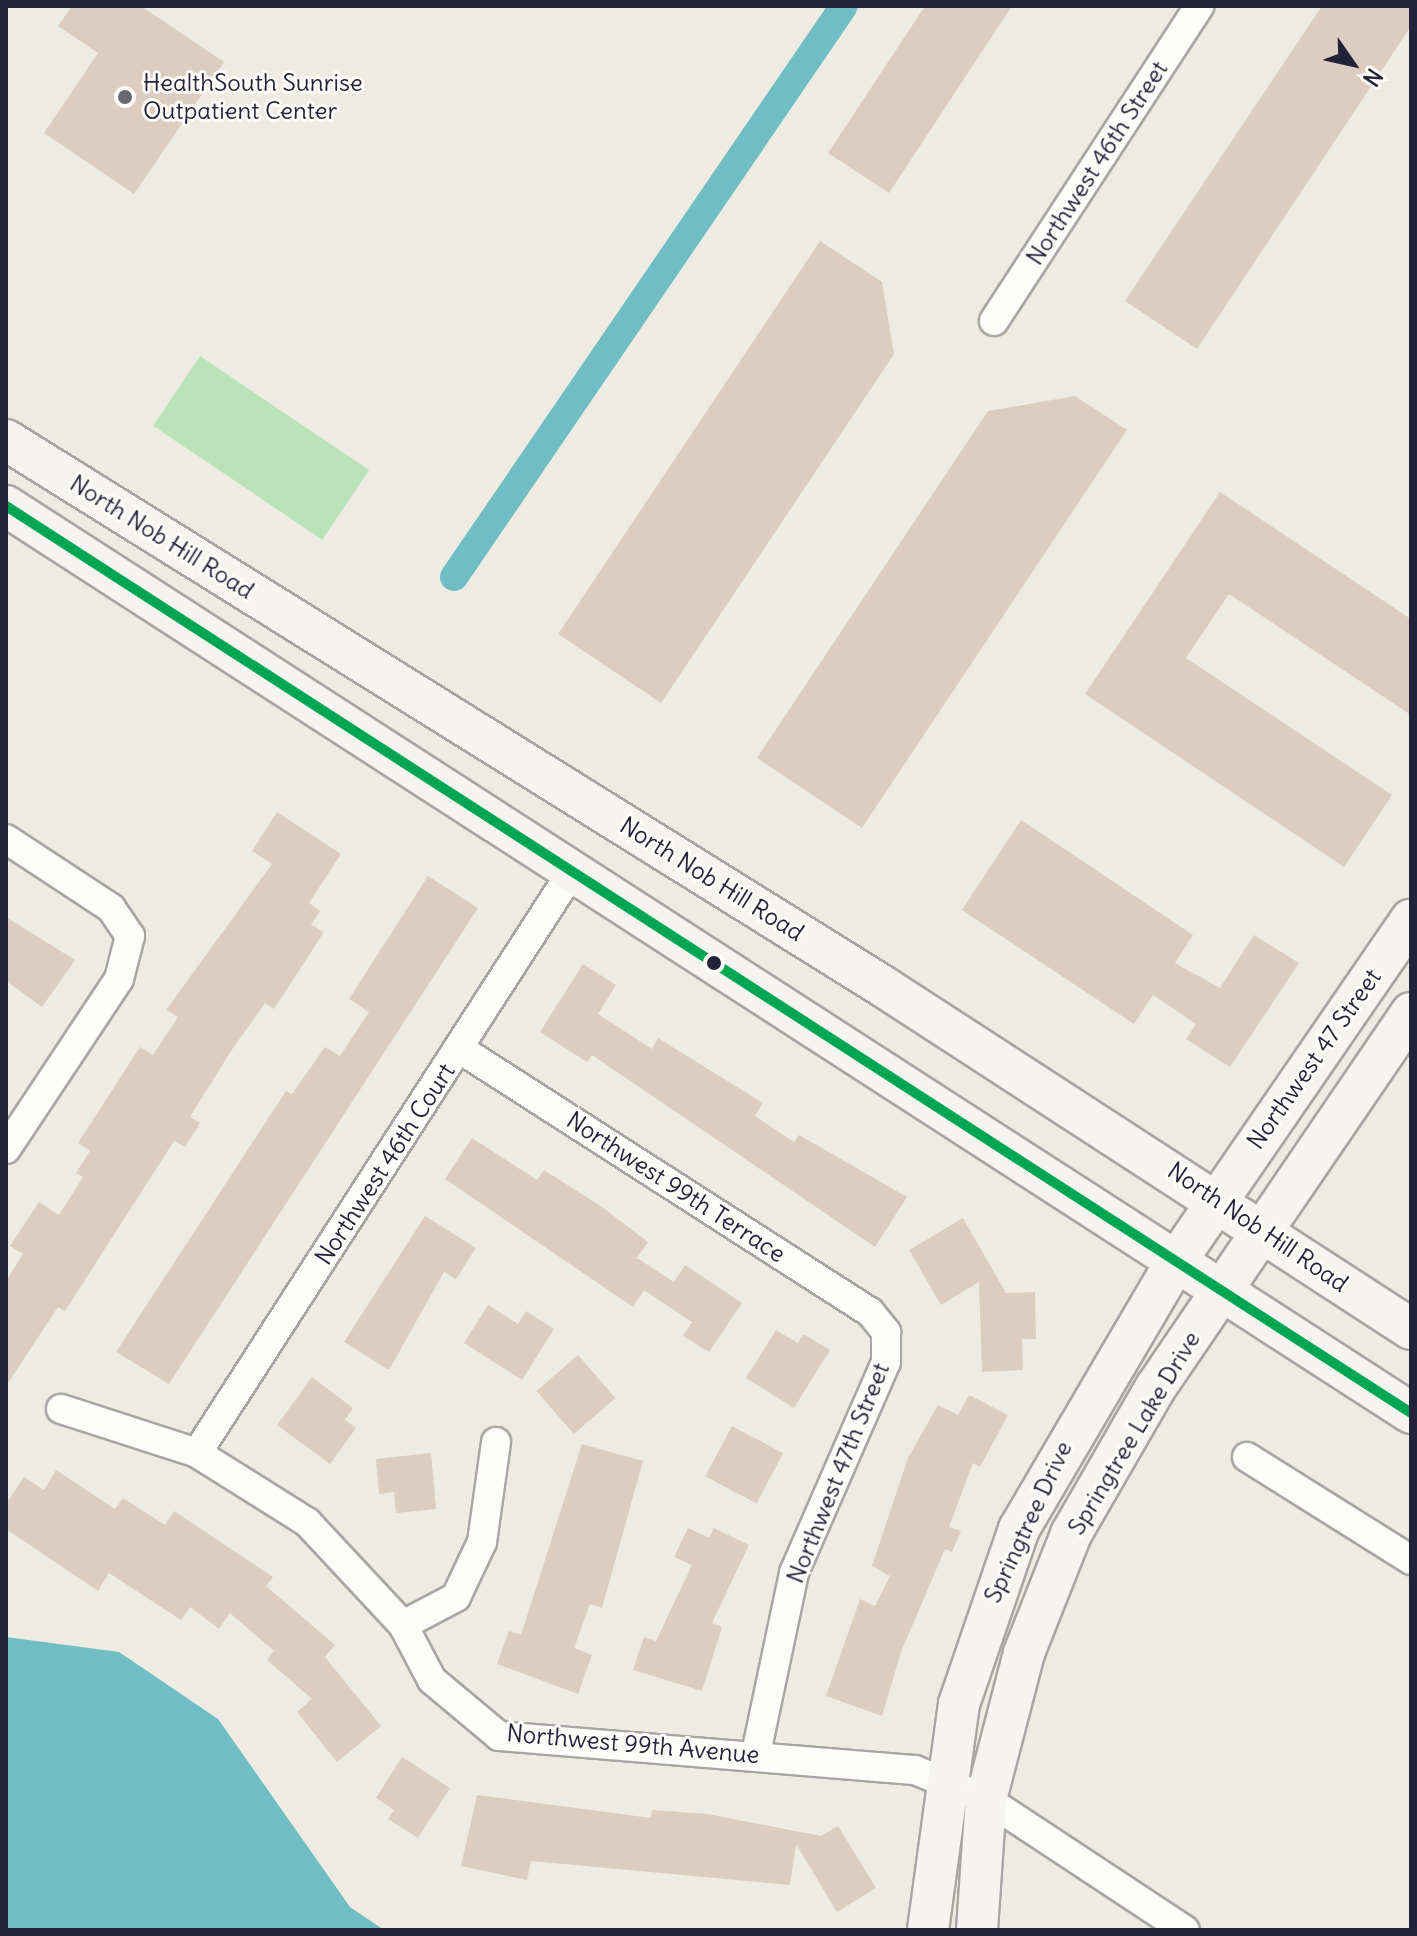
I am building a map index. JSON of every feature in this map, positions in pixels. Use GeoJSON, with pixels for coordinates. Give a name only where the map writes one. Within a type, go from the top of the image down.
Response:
{"type":"FeatureCollection","features":[{"type":"Feature","properties":{"kind":"main road","name":"North Nob Hill Road"},"geometry":{"type":"LineString","coordinates":[[6,440],[1218,1198],[1411,1329]]}},
{"type":"Feature","properties":{"kind":"main road"},"geometry":{"type":"LineString","coordinates":[[6,506],[1411,1413]]}},
{"type":"Feature","properties":{"kind":"main road","name":"Northwest 47 Street"},"geometry":{"type":"LineString","coordinates":[[1218,1198],[1411,920]]}},
{"type":"Feature","properties":{"kind":"main road"},"geometry":{"type":"LineString","coordinates":[[1265,1231],[1411,1013]]}},
{"type":"Feature","properties":{"kind":"main road","name":"Springtree Drive"},"geometry":{"type":"LineString","coordinates":[[928,1930],[945,1778],[985,1612],[1019,1529],[1177,1260],[1218,1198]]}},
{"type":"Feature","properties":{"kind":"main road","name":"Springtree Lake Drive"},"geometry":{"type":"LineString","coordinates":[[977,1930],[986,1799],[1024,1653],[1071,1534],[1156,1387],[1265,1231]]}},
{"type":"Feature","properties":{"kind":"street","name":"Northwest 46th Street"},"geometry":{"type":"LineString","coordinates":[[994,321],[1199,6]]}},
{"type":"Feature","properties":{"kind":"street"},"geometry":{"type":"LineString","coordinates":[[6,839],[111,908],[130,936],[119,979],[6,1149]]}},
{"type":"Feature","properties":{"kind":"street","name":"Northwest 46th Court"},"geometry":{"type":"LineString","coordinates":[[197,1453],[571,873]]}},
{"type":"Feature","properties":{"kind":"street","name":"Northwest 99th Terrace"},"geometry":{"type":"LineString","coordinates":[[460,1049],[870,1312],[886,1332]]}},
{"type":"Feature","properties":{"kind":"street","name":"Northwest 47th Street"},"geometry":{"type":"LineString","coordinates":[[756,1754],[794,1573],[886,1362],[886,1332]]}},
{"type":"Feature","properties":{"kind":"street","name":"Northwest 99th Avenue"},"geometry":{"type":"LineString","coordinates":[[61,1409],[197,1453],[307,1522],[403,1625],[432,1680],[499,1736],[756,1754],[945,1778],[986,1799],[1185,1930]]}},
{"type":"Feature","properties":{"kind":"street"},"geometry":{"type":"LineString","coordinates":[[403,1625],[456,1597],[482,1542],[496,1442]]}},
{"type":"Feature","properties":{"kind":"street"},"geometry":{"type":"LineString","coordinates":[[1247,1457],[1411,1560]]}},
{"type":"Feature","properties":{"kind":"green space"},"geometry":{"type":"Polygon","coordinates":[[[200,356],[369,470],[322,540],[153,426],[200,356]]]}},
{"type":"Feature","properties":{"kind":"water"},"geometry":{"type":"Polygon","coordinates":[[[6,1637],[119,1652],[218,1719],[350,1907],[384,1930],[6,1930],[6,1637]]]}},
{"type":"Feature","properties":{"kind":"building"},"geometry":{"type":"Polygon","coordinates":[[[72,6],[141,6],[224,62],[134,194],[44,133],[98,53],[58,26],[72,6]]]}},
{"type":"Feature","properties":{"kind":"building"},"geometry":{"type":"Polygon","coordinates":[[[925,6],[1012,6],[889,193],[828,153],[925,6]]]}},
{"type":"Feature","properties":{"kind":"building"},"geometry":{"type":"Polygon","coordinates":[[[1322,6],[1411,6],[1411,26],[1197,349],[1125,301],[1322,6]]]}},
{"type":"Feature","properties":{"kind":"building"},"geometry":{"type":"Polygon","coordinates":[[[820,241],[882,282],[894,354],[661,703],[558,634],[820,241]]]}},
{"type":"Feature","properties":{"kind":"building"},"geometry":{"type":"Polygon","coordinates":[[[1075,396],[1127,430],[862,828],[757,758],[988,411],[1075,396]]]}},
{"type":"Feature","properties":{"kind":"building"},"geometry":{"type":"Polygon","coordinates":[[[1220,492],[1411,619],[1411,715],[1229,594],[1186,658],[1392,795],[1344,867],[1085,694],[1220,492]]]}},
{"type":"Feature","properties":{"kind":"building"},"geometry":{"type":"Polygon","coordinates":[[[277,812],[341,854],[309,903],[320,911],[311,925],[324,932],[274,1009],[265,1003],[231,1051],[190,1117],[200,1123],[185,1147],[174,1141],[65,1311],[58,1307],[6,1386],[6,1281],[23,1254],[10,1246],[39,1202],[59,1215],[83,1177],[76,1173],[90,1151],[78,1143],[140,1047],[153,1055],[178,1017],[166,1010],[272,864],[252,851],[277,812]]]}},
{"type":"Feature","properties":{"kind":"building"},"geometry":{"type":"Polygon","coordinates":[[[1021,820],[1193,935],[1175,963],[1220,988],[1254,935],[1299,963],[1230,1067],[1186,1039],[1196,1024],[1153,995],[1134,1024],[962,910],[1021,820]]]}},
{"type":"Feature","properties":{"kind":"building"},"geometry":{"type":"Polygon","coordinates":[[[428,876],[478,908],[169,1384],[116,1352],[286,1091],[292,1094],[325,1047],[340,1056],[369,1012],[349,999],[428,876]]]}},
{"type":"Feature","properties":{"kind":"building"},"geometry":{"type":"Polygon","coordinates":[[[6,917],[75,960],[42,1007],[6,981],[6,917]]]}},
{"type":"Feature","properties":{"kind":"building"},"geometry":{"type":"Polygon","coordinates":[[[583,964],[616,985],[598,1014],[652,1049],[658,1038],[763,1103],[755,1116],[794,1142],[799,1135],[907,1197],[875,1247],[592,1055],[587,1062],[540,1032],[583,964]]]}},
{"type":"Feature","properties":{"kind":"building"},"geometry":{"type":"Polygon","coordinates":[[[472,1138],[537,1180],[544,1170],[602,1207],[648,1242],[637,1258],[674,1282],[685,1265],[742,1303],[709,1352],[683,1336],[692,1322],[644,1290],[633,1307],[445,1179],[472,1138]]]}},
{"type":"Feature","properties":{"kind":"building"},"geometry":{"type":"Polygon","coordinates":[[[425,1216],[476,1248],[456,1279],[444,1272],[389,1370],[344,1342],[425,1216]]]}},
{"type":"Feature","properties":{"kind":"building"},"geometry":{"type":"Polygon","coordinates":[[[963,1218],[1006,1293],[1035,1292],[1036,1339],[1022,1339],[1023,1370],[982,1372],[979,1282],[941,1305],[909,1250],[963,1218]]]}},
{"type":"Feature","properties":{"kind":"building"},"geometry":{"type":"Polygon","coordinates":[[[488,1305],[518,1324],[526,1311],[554,1329],[522,1380],[464,1343],[488,1305]]]}},
{"type":"Feature","properties":{"kind":"building"},"geometry":{"type":"Polygon","coordinates":[[[776,1330],[798,1343],[803,1334],[830,1350],[794,1408],[746,1378],[776,1330]]]}},
{"type":"Feature","properties":{"kind":"building"},"geometry":{"type":"Polygon","coordinates":[[[578,1355],[615,1398],[574,1434],[536,1391],[578,1355]]]}},
{"type":"Feature","properties":{"kind":"building"},"geometry":{"type":"Polygon","coordinates":[[[312,1377],[353,1408],[345,1420],[356,1428],[330,1464],[277,1425],[312,1377]]]}},
{"type":"Feature","properties":{"kind":"building"},"geometry":{"type":"Polygon","coordinates":[[[969,1395],[1008,1415],[980,1467],[973,1463],[949,1527],[961,1531],[952,1552],[945,1549],[901,1652],[882,1716],[826,1696],[860,1599],[875,1606],[890,1576],[872,1566],[908,1458],[938,1405],[958,1415],[969,1395]]]}},
{"type":"Feature","properties":{"kind":"building"},"geometry":{"type":"Polygon","coordinates":[[[732,1426],[783,1453],[756,1504],[705,1476],[732,1426]]]}},
{"type":"Feature","properties":{"kind":"building"},"geometry":{"type":"Polygon","coordinates":[[[582,1444],[643,1461],[602,1608],[590,1604],[574,1648],[592,1655],[578,1694],[497,1664],[509,1631],[521,1635],[582,1444]]]}},
{"type":"Feature","properties":{"kind":"building"},"geometry":{"type":"Polygon","coordinates":[[[431,1453],[436,1509],[396,1513],[394,1492],[379,1494],[376,1459],[431,1453]]]}},
{"type":"Feature","properties":{"kind":"building"},"geometry":{"type":"Polygon","coordinates":[[[56,1470],[115,1509],[123,1498],[165,1525],[174,1511],[273,1577],[266,1586],[335,1645],[325,1657],[381,1726],[337,1762],[297,1712],[312,1699],[267,1660],[274,1651],[230,1613],[219,1629],[190,1607],[181,1620],[109,1573],[98,1591],[6,1529],[6,1504],[24,1477],[44,1490],[56,1470]]]}},
{"type":"Feature","properties":{"kind":"building"},"geometry":{"type":"Polygon","coordinates":[[[688,1528],[709,1538],[714,1528],[749,1545],[712,1623],[722,1627],[702,1691],[633,1670],[644,1637],[656,1641],[692,1565],[674,1557],[688,1528]]]}},
{"type":"Feature","properties":{"kind":"building"},"geometry":{"type":"Polygon","coordinates":[[[402,1757],[450,1788],[418,1838],[388,1819],[394,1810],[376,1798],[402,1757]]]}},
{"type":"Feature","properties":{"kind":"building"},"geometry":{"type":"Polygon","coordinates":[[[477,1795],[651,1818],[652,1810],[708,1814],[821,1836],[838,1826],[876,1888],[837,1912],[796,1844],[790,1885],[531,1861],[527,1880],[461,1866],[477,1795]]]}},
{"type":"Feature","properties":{"kind":"waterway"},"geometry":{"type":"LineString","coordinates":[[454,577],[844,6]]}},
{"type":"Feature","properties":{"kind":"transit line"},"geometry":{"type":"LineString","coordinates":[[6,506],[1411,1413]]}},
{"type":"Feature","properties":{"kind":"place","name":"HealthSouth Sunrise Outpatient Center"},"geometry":{"type":"Point","coordinates":[125,97]}}]}
